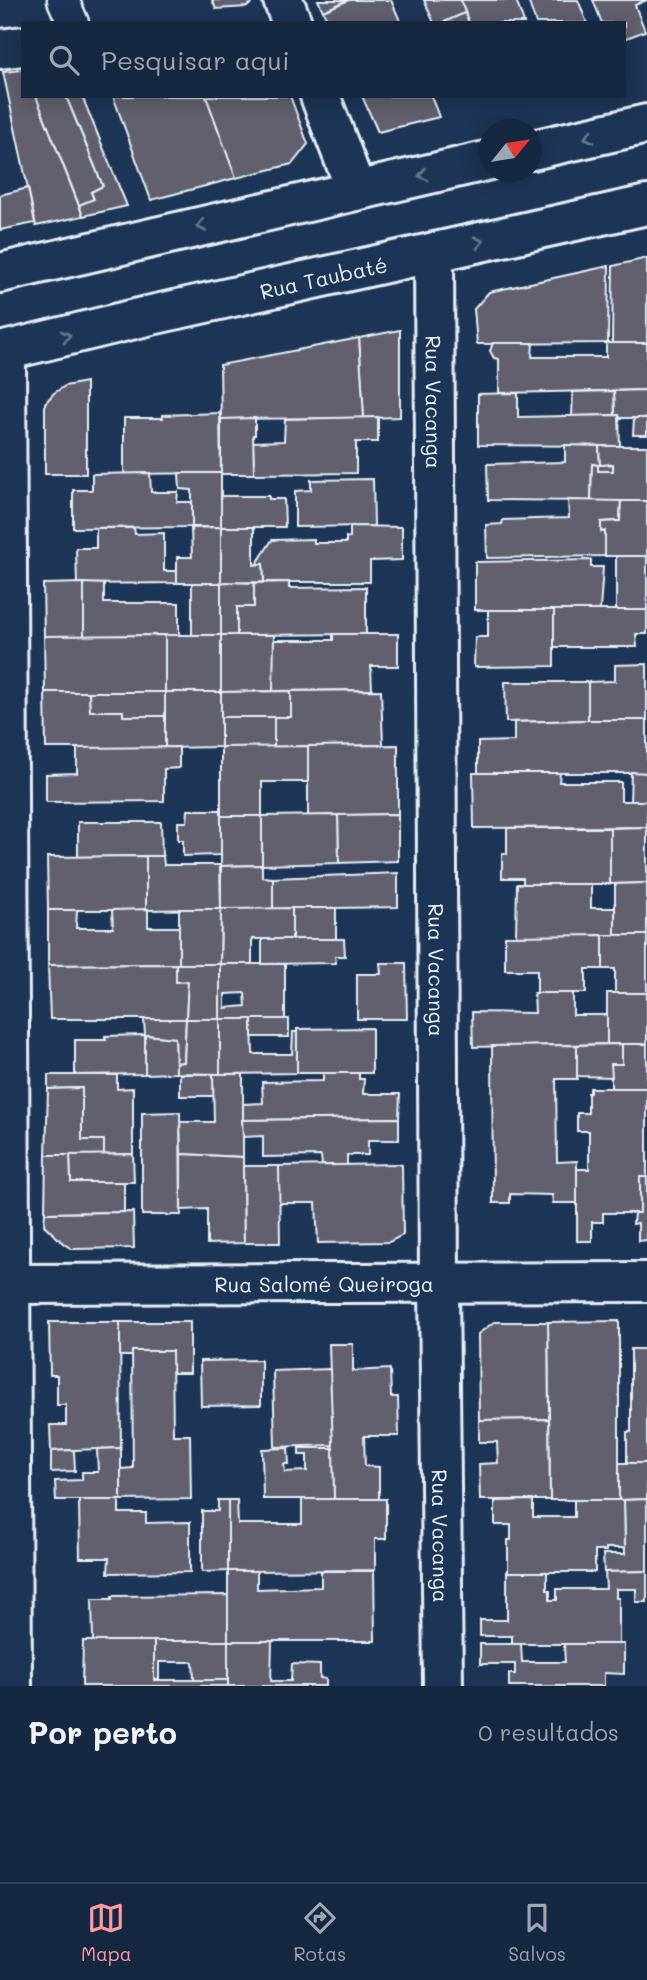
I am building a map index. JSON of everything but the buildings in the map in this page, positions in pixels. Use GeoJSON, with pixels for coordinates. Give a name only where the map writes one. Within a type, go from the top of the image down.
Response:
{"type":"FeatureCollection","features":[{"type":"Feature","properties":{"kind":"street"},"geometry":{"type":"LineString","coordinates":[[284,0],[291,21]]}},
{"type":"Feature","properties":{"kind":"street"},"geometry":{"type":"LineString","coordinates":[[0,49],[21,46]]}},
{"type":"Feature","properties":{"kind":"street"},"geometry":{"type":"LineString","coordinates":[[321,98],[356,190]]}},
{"type":"Feature","properties":{"kind":"street"},"geometry":{"type":"LineString","coordinates":[[542,148],[647,124]]}},
{"type":"Feature","properties":{"kind":"street"},"geometry":{"type":"LineString","coordinates":[[0,273],[479,162]]}},
{"type":"Feature","properties":{"kind":"street","name":"Rua Taubaté"},"geometry":{"type":"LineString","coordinates":[[3,351],[147,316],[647,205]]}},
{"type":"Feature","properties":{"kind":"street","name":"Rua Vacanga"},"geometry":{"type":"LineString","coordinates":[[434,252],[443,1686]]}},
{"type":"Feature","properties":{"kind":"street"},"geometry":{"type":"LineString","coordinates":[[3,351],[7,905],[6,1284],[12,1686]]}},
{"type":"Feature","properties":{"kind":"street","name":"Rua Salomé Queiroga"},"geometry":{"type":"LineString","coordinates":[[6,1284],[647,1282]]}},
{"type":"Feature","properties":{"kind":"lane"},"geometry":{"type":"LineString","coordinates":[[64,0],[72,21]]}}]}
